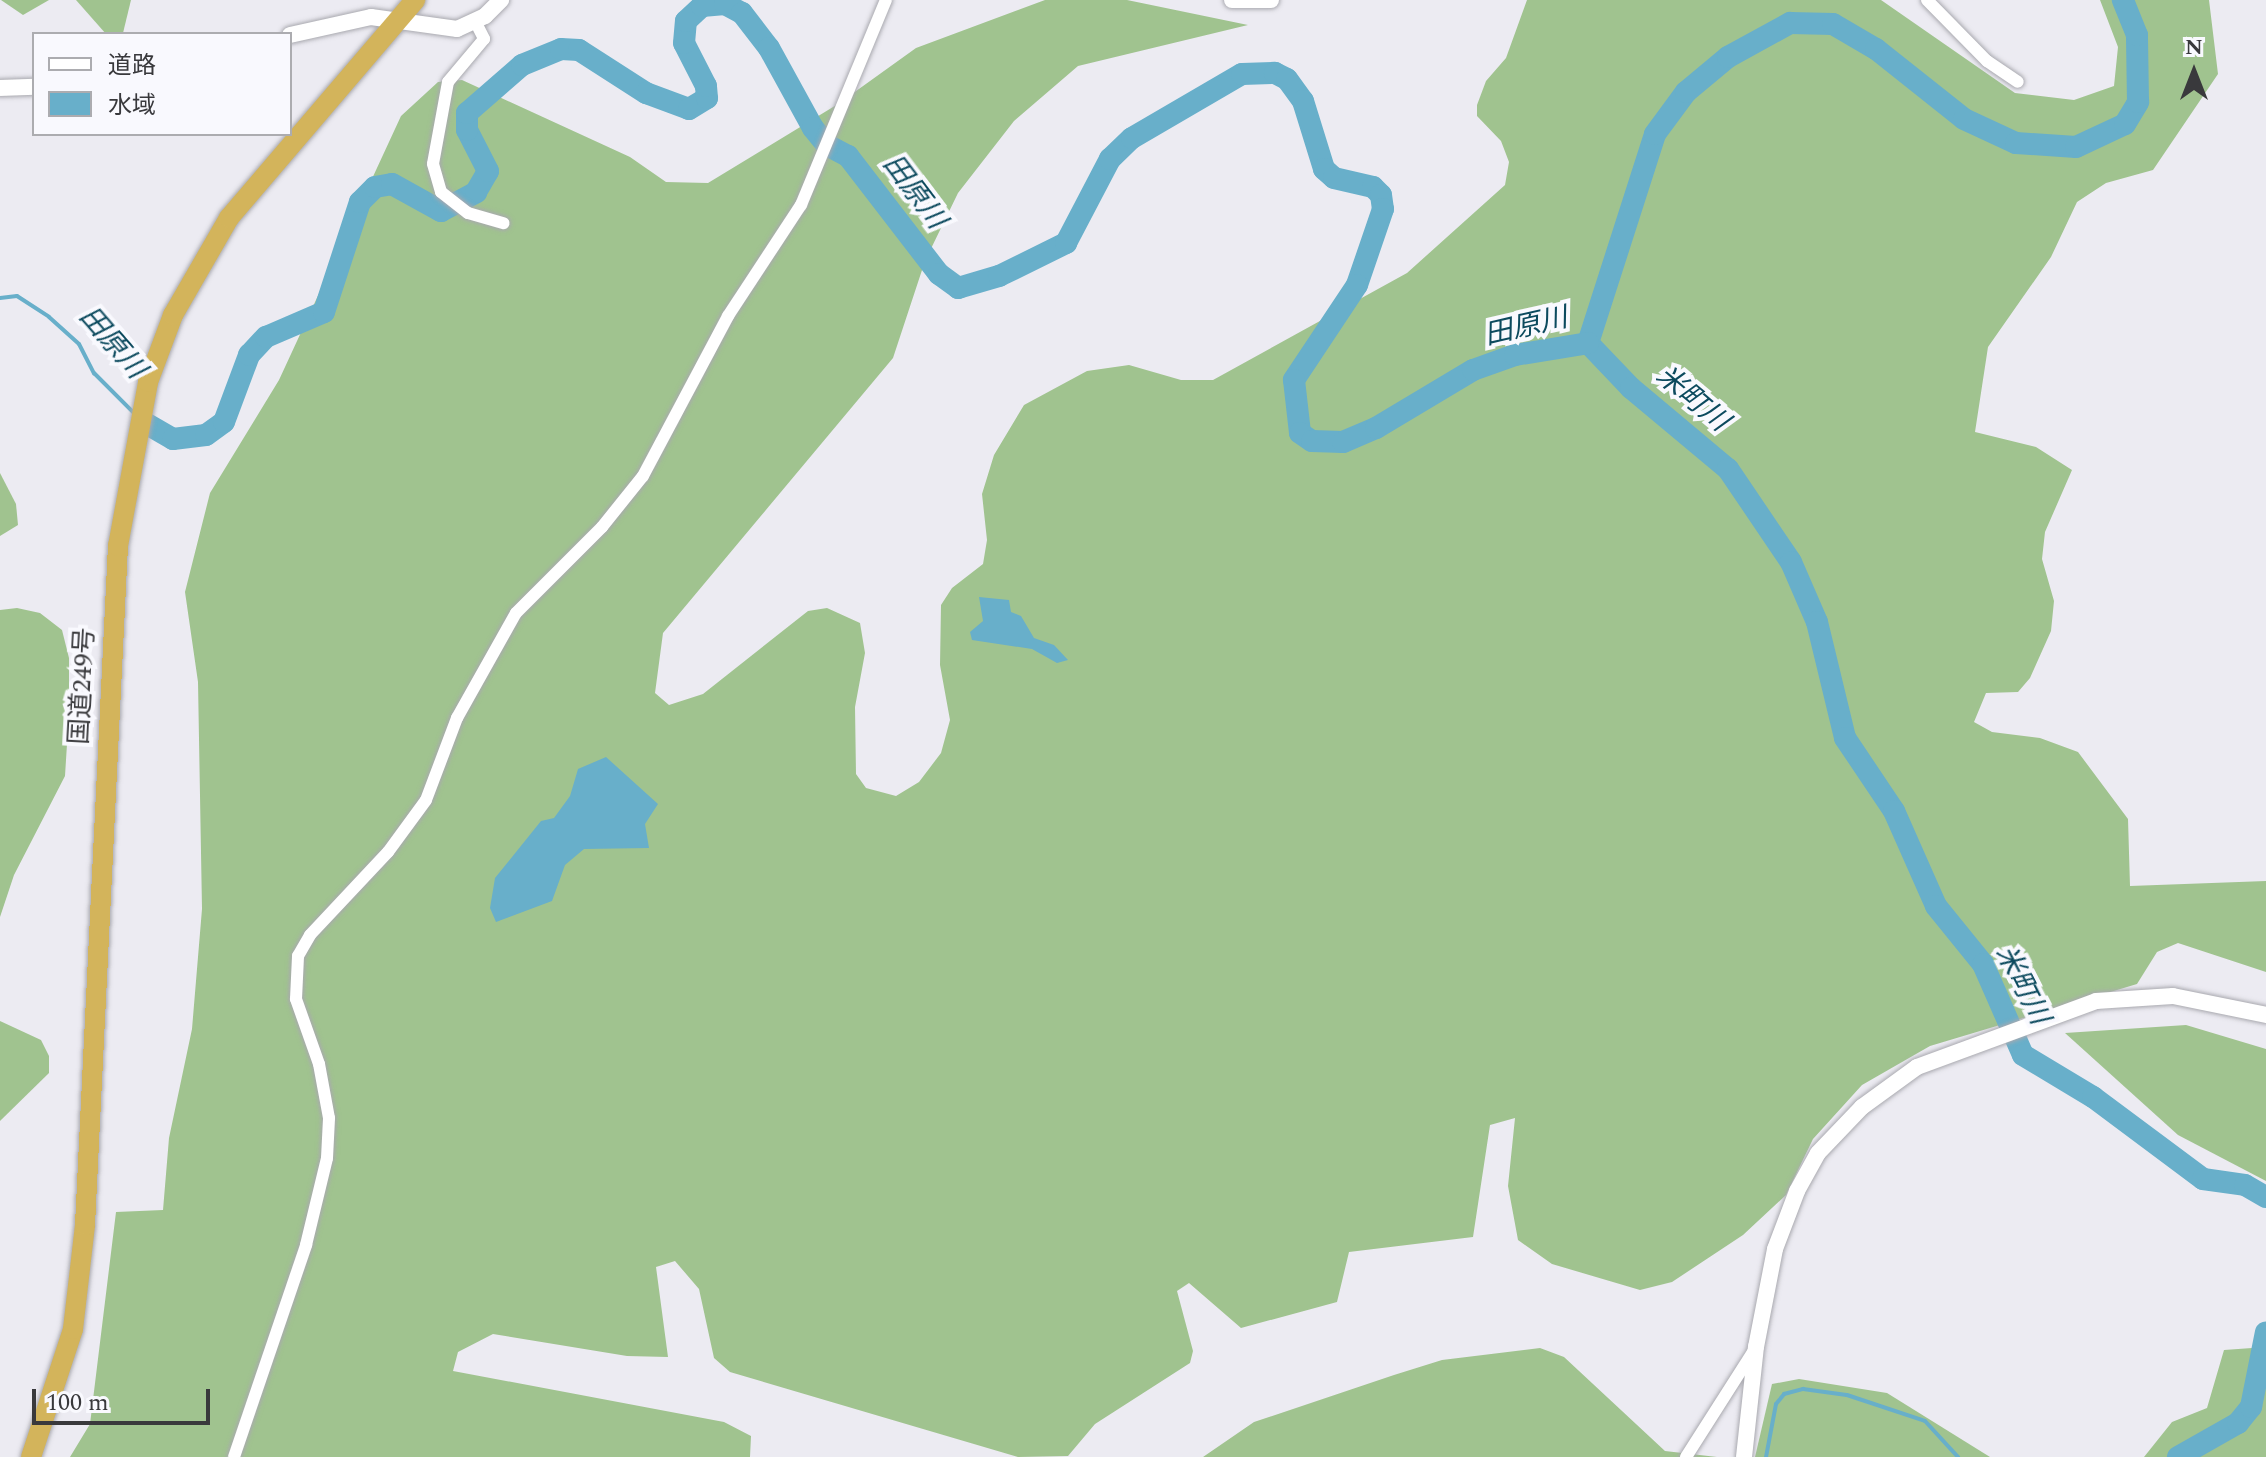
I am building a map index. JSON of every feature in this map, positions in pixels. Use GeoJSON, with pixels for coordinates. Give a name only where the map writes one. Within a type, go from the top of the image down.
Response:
{"type":"FeatureCollection","features":[{"type":"Feature","properties":{"kind":"highway","name":"国道249号"},"geometry":{"type":"LineString","coordinates":[[31,1457],[50,1413],[73,1329],[85,1225],[118,546],[148,382],[173,315],[229,218],[415,0]]}},
{"type":"Feature","properties":{"kind":"street"},"geometry":{"type":"LineString","coordinates":[[292,34],[355,18],[457,29],[475,21],[501,0]]}},
{"type":"Feature","properties":{"kind":"street"},"geometry":{"type":"LineString","coordinates":[[234,1457],[306,1245],[327,1158],[329,1118],[319,1064],[296,999],[298,956],[310,935],[388,852],[426,800],[457,718],[516,613],[602,527],[643,476],[684,391],[801,205],[886,0]]}},
{"type":"Feature","properties":{"kind":"street"},"geometry":{"type":"LineString","coordinates":[[1232,0],[1271,0]]}},
{"type":"Feature","properties":{"kind":"street"},"geometry":{"type":"LineString","coordinates":[[1927,0],[1987,61],[2018,82]]}},
{"type":"Feature","properties":{"kind":"street"},"geometry":{"type":"LineString","coordinates":[[475,21],[484,39],[448,82],[433,164],[441,192],[468,213],[504,223]]}},
{"type":"Feature","properties":{"kind":"street"},"geometry":{"type":"LineString","coordinates":[[0,88],[32,87]]}},
{"type":"Feature","properties":{"kind":"street"},"geometry":{"type":"LineString","coordinates":[[1744,1457],[1756,1347],[1775,1249],[1797,1191],[1818,1153],[1839,1127],[1917,1067],[2096,1001],[2173,996],[2266,1015]]}},
{"type":"Feature","properties":{"kind":"street"},"geometry":{"type":"LineString","coordinates":[[1686,1457],[1756,1347]]}},
{"type":"Feature","properties":{"kind":"green space"},"geometry":{"type":"Polygon","coordinates":[[[1,0],[49,0],[23,15],[1,0]]]}},
{"type":"Feature","properties":{"kind":"green space"},"geometry":{"type":"Polygon","coordinates":[[[76,0],[131,0],[123,32],[104,32],[76,0]]]}},
{"type":"Feature","properties":{"kind":"green space"},"geometry":{"type":"Polygon","coordinates":[[[1045,0],[1127,0],[1248,25],[1078,66],[1014,121],[958,193],[925,261],[893,358],[663,633],[655,693],[669,705],[703,694],[808,611],[827,608],[860,623],[865,653],[855,707],[856,774],[866,788],[896,796],[919,782],[941,753],[950,720],[940,665],[941,605],[952,588],[983,564],[987,540],[982,494],[994,455],[1024,405],[1087,371],[1129,365],[1181,380],[1213,380],[1407,273],[1505,185],[1509,162],[1501,141],[1477,116],[1477,105],[1486,81],[1506,58],[1527,0],[1881,0],[2015,93],[2074,100],[2114,86],[2118,47],[2100,0],[2209,0],[2218,74],[2153,170],[2106,183],[2077,202],[2051,257],[1988,347],[1975,432],[2036,447],[2072,470],[2045,532],[2042,559],[2054,601],[2051,631],[2030,678],[2018,692],[1986,693],[1974,722],[1992,732],[2040,738],[2078,752],[2128,819],[2130,886],[2266,881],[2266,972],[2178,943],[2157,952],[2137,984],[1930,1046],[1862,1085],[1813,1139],[1786,1195],[1743,1235],[1672,1282],[1640,1290],[1552,1264],[1518,1240],[1508,1186],[1515,1118],[1490,1125],[1473,1237],[1349,1252],[1337,1302],[1241,1328],[1189,1283],[1177,1291],[1193,1351],[1190,1363],[1095,1424],[1068,1456],[1018,1457],[730,1372],[714,1358],[699,1289],[675,1261],[656,1267],[668,1357],[627,1356],[493,1334],[458,1352],[453,1371],[724,1422],[751,1436],[750,1457],[70,1457],[90,1424],[116,1212],[163,1210],[169,1138],[192,1029],[202,909],[198,682],[185,592],[210,493],[279,380],[401,116],[438,82],[462,80],[630,157],[666,182],[708,183],[838,104],[916,48],[1045,0]]]}},
{"type":"Feature","properties":{"kind":"green space"},"geometry":{"type":"Polygon","coordinates":[[[0,473],[16,504],[18,525],[0,536],[0,473]]]}},
{"type":"Feature","properties":{"kind":"green space"},"geometry":{"type":"Polygon","coordinates":[[[17,608],[40,613],[62,630],[69,658],[69,712],[65,776],[14,875],[0,917],[0,610],[17,608]]]}},
{"type":"Feature","properties":{"kind":"green space"},"geometry":{"type":"Polygon","coordinates":[[[0,1021],[41,1040],[49,1056],[49,1073],[0,1121],[0,1021]]]}},
{"type":"Feature","properties":{"kind":"green space"},"geometry":{"type":"Polygon","coordinates":[[[2186,1025],[2266,1049],[2266,1181],[2178,1135],[2065,1033],[2186,1025]]]}},
{"type":"Feature","properties":{"kind":"green space"},"geometry":{"type":"Polygon","coordinates":[[[2266,1347],[2266,1457],[2144,1457],[2172,1422],[2207,1408],[2224,1350],[2266,1347]]]}},
{"type":"Feature","properties":{"kind":"green space"},"geometry":{"type":"Polygon","coordinates":[[[1540,1348],[1564,1357],[1665,1451],[1717,1457],[1203,1457],[1254,1422],[1394,1375],[1442,1360],[1540,1348]]]}},
{"type":"Feature","properties":{"kind":"green space"},"geometry":{"type":"Polygon","coordinates":[[[1799,1379],[1887,1393],[1990,1457],[1755,1457],[1772,1384],[1799,1379]]]}},
{"type":"Feature","properties":{"kind":"water"},"geometry":{"type":"Polygon","coordinates":[[[979,597],[1009,600],[1011,612],[1021,616],[1034,638],[1054,645],[1068,660],[1057,663],[1032,649],[972,640],[970,632],[983,621],[979,597]]]}},
{"type":"Feature","properties":{"kind":"water"},"geometry":{"type":"Polygon","coordinates":[[[606,757],[658,804],[645,824],[649,848],[584,849],[565,865],[552,901],[496,922],[490,908],[495,878],[541,821],[554,818],[570,796],[578,769],[606,757]]]}},
{"type":"Feature","properties":{"kind":"waterway","name":"米町川"},"geometry":{"type":"LineString","coordinates":[[1588,343],[1655,134],[1686,92],[1728,57],[1790,23],[1833,24],[1876,49],[1964,119],[2016,143],[2076,147],[2125,124],[2138,102],[2137,35],[2123,0]]}},
{"type":"Feature","properties":{"kind":"waterway","name":"田原川"},"geometry":{"type":"LineString","coordinates":[[147,424],[173,439],[206,435],[224,422],[249,355],[266,337],[324,312],[360,202],[375,187],[392,184],[441,211],[476,192],[488,171],[467,130],[467,113],[522,65],[561,49],[579,50],[646,93],[689,109],[707,98],[706,86],[684,43],[686,21],[702,6],[725,4],[742,13],[769,48],[813,128],[827,145],[848,156],[939,274],[958,288],[999,276],[1066,243],[1110,159],[1132,138],[1242,74],[1275,73],[1287,79],[1303,101],[1324,169],[1334,178],[1373,187],[1381,195],[1383,209],[1357,285],[1294,380],[1300,433],[1312,441],[1343,442],[1376,428],[1473,370],[1515,355],[1588,343]]}},
{"type":"Feature","properties":{"kind":"waterway","name":"田原川"},"geometry":{"type":"LineString","coordinates":[[0,298],[17,296],[49,317],[79,344],[94,373],[134,413]]}},
{"type":"Feature","properties":{"kind":"waterway","name":"米町川"},"geometry":{"type":"LineString","coordinates":[[1588,343],[1631,388],[1728,469],[1791,562],[1817,622],[1845,738],[1894,811],[1936,906],[1983,964],[2023,1055],[2093,1097],[2203,1179],[2245,1185],[2266,1197]]}},
{"type":"Feature","properties":{"kind":"waterway","name":"米町川"},"geometry":{"type":"LineString","coordinates":[[2178,1457],[2238,1423],[2251,1407],[2266,1332]]}},
{"type":"Feature","properties":{"kind":"waterway"},"geometry":{"type":"LineString","coordinates":[[1766,1457],[1776,1404],[1784,1394],[1803,1389],[1847,1395],[1925,1421],[1958,1457]]}}]}
